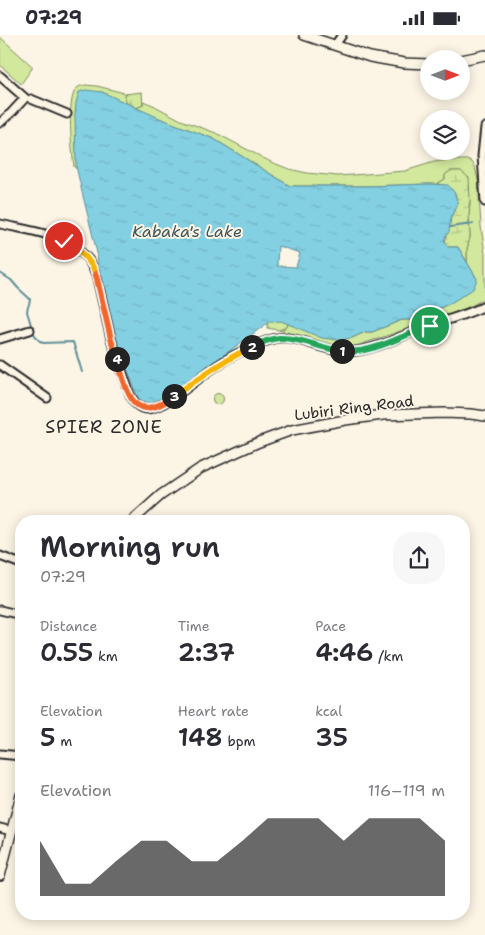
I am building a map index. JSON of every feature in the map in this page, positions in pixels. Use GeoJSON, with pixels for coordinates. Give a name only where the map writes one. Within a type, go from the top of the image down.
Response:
{"type":"FeatureCollection","features":[{"type":"Feature","properties":{"kind":"main road"},"geometry":{"type":"LineString","coordinates":[[304,35],[370,57],[420,64]]}},
{"type":"Feature","properties":{"kind":"main road"},"geometry":{"type":"LineString","coordinates":[[470,59],[484,57]]}},
{"type":"Feature","properties":{"kind":"main road","name":"Lubiri Ring Road"},"geometry":{"type":"LineString","coordinates":[[139,515],[161,495],[201,468],[259,441],[292,430],[383,415],[444,413],[485,416]]}},
{"type":"Feature","properties":{"kind":"main road"},"geometry":{"type":"LineString","coordinates":[[0,876],[15,819]]}},
{"type":"Feature","properties":{"kind":"street"},"geometry":{"type":"LineString","coordinates":[[335,45],[342,35]]}},
{"type":"Feature","properties":{"kind":"street"},"geometry":{"type":"LineString","coordinates":[[0,76],[25,97],[0,123]]}},
{"type":"Feature","properties":{"kind":"street"},"geometry":{"type":"LineString","coordinates":[[32,99],[68,114]]}},
{"type":"Feature","properties":{"kind":"street"},"geometry":{"type":"LineString","coordinates":[[485,127],[482,156],[485,202]]}},
{"type":"Feature","properties":{"kind":"street"},"geometry":{"type":"LineString","coordinates":[[0,224],[56,237],[72,245],[88,259],[94,269],[111,339],[130,395],[134,403],[146,409],[165,402],[234,355],[267,341],[277,338],[289,339],[330,350],[353,351],[377,346],[485,306]]}},
{"type":"Feature","properties":{"kind":"street"},"geometry":{"type":"LineString","coordinates":[[0,339],[30,330]]}},
{"type":"Feature","properties":{"kind":"street"},"geometry":{"type":"LineString","coordinates":[[0,365],[47,398]]}},
{"type":"Feature","properties":{"kind":"street"},"geometry":{"type":"LineString","coordinates":[[0,557],[15,562]]}},
{"type":"Feature","properties":{"kind":"street"},"geometry":{"type":"LineString","coordinates":[[0,610],[15,614]]}},
{"type":"Feature","properties":{"kind":"street"},"geometry":{"type":"LineString","coordinates":[[0,755],[15,756]]}},
{"type":"Feature","properties":{"kind":"street"},"geometry":{"type":"LineString","coordinates":[[0,828],[12,831]]}},
{"type":"Feature","properties":{"kind":"green space"},"geometry":{"type":"Polygon","coordinates":[[[0,37],[33,67],[21,84],[0,65],[0,37]]]}},
{"type":"Feature","properties":{"kind":"green space"},"geometry":{"type":"Polygon","coordinates":[[[86,85],[128,94],[125,94],[127,104],[102,92],[76,166],[77,169],[74,167],[72,150],[71,104],[76,89],[86,85]]]}},
{"type":"Feature","properties":{"kind":"green space"},"geometry":{"type":"Polygon","coordinates":[[[142,92],[143,105],[136,108],[126,102],[125,94],[142,92]]]}},
{"type":"Feature","properties":{"kind":"green space"},"geometry":{"type":"Polygon","coordinates":[[[143,101],[181,120],[216,133],[271,162],[307,173],[338,176],[405,171],[434,162],[469,160],[475,167],[478,180],[485,254],[485,298],[439,319],[425,321],[353,347],[334,346],[279,330],[287,327],[288,324],[352,338],[402,320],[411,320],[449,304],[477,279],[467,262],[467,249],[470,237],[470,200],[461,171],[451,171],[445,175],[445,179],[437,184],[290,186],[214,139],[136,108],[143,105],[143,101]]]}},
{"type":"Feature","properties":{"kind":"green space"},"geometry":{"type":"Polygon","coordinates":[[[450,171],[461,171],[469,178],[470,237],[467,249],[467,262],[458,247],[447,247],[445,242],[451,217],[458,203],[451,189],[437,184],[445,179],[445,175],[450,171]]]}},
{"type":"Feature","properties":{"kind":"green space"},"geometry":{"type":"Polygon","coordinates":[[[268,317],[289,320],[287,327],[279,330],[267,328],[268,317]]]}},
{"type":"Feature","properties":{"kind":"green space"},"geometry":{"type":"Polygon","coordinates":[[[218,393],[224,399],[218,405],[212,399],[218,393]]]}},
{"type":"Feature","properties":{"kind":"water","name":"Kabaka's Lake"},"geometry":{"type":"Polygon","coordinates":[[[86,90],[102,92],[159,118],[214,139],[290,186],[448,185],[454,192],[458,203],[451,217],[449,232],[445,237],[445,242],[448,247],[458,247],[477,279],[473,289],[449,304],[411,320],[402,320],[352,338],[338,340],[322,338],[281,321],[269,322],[157,404],[143,401],[138,398],[118,344],[98,266],[97,253],[76,166],[75,115],[79,92],[86,90]],[[278,246],[277,266],[296,267],[300,253],[278,246]]]}},
{"type":"Feature","properties":{"kind":"waterway"},"geometry":{"type":"LineString","coordinates":[[450,227],[473,224]]}},
{"type":"Feature","properties":{"kind":"waterway"},"geometry":{"type":"LineString","coordinates":[[0,273],[11,280],[30,299],[27,312],[32,329],[39,341],[43,343],[73,342],[82,372]]}},
{"type":"Feature","properties":{"kind":"district","name":"SPIER ZONE"},"geometry":{"type":"Point","coordinates":[104,427]}},
{"type":"Feature","properties":{"kind":"route"},"geometry":{"type":"LineString","coordinates":[[64,241],[80,251],[94,269],[111,339],[123,377],[134,403],[146,409],[165,402],[214,367],[259,343],[277,338],[289,339],[330,350],[346,352],[377,346],[430,326]]}}]}
